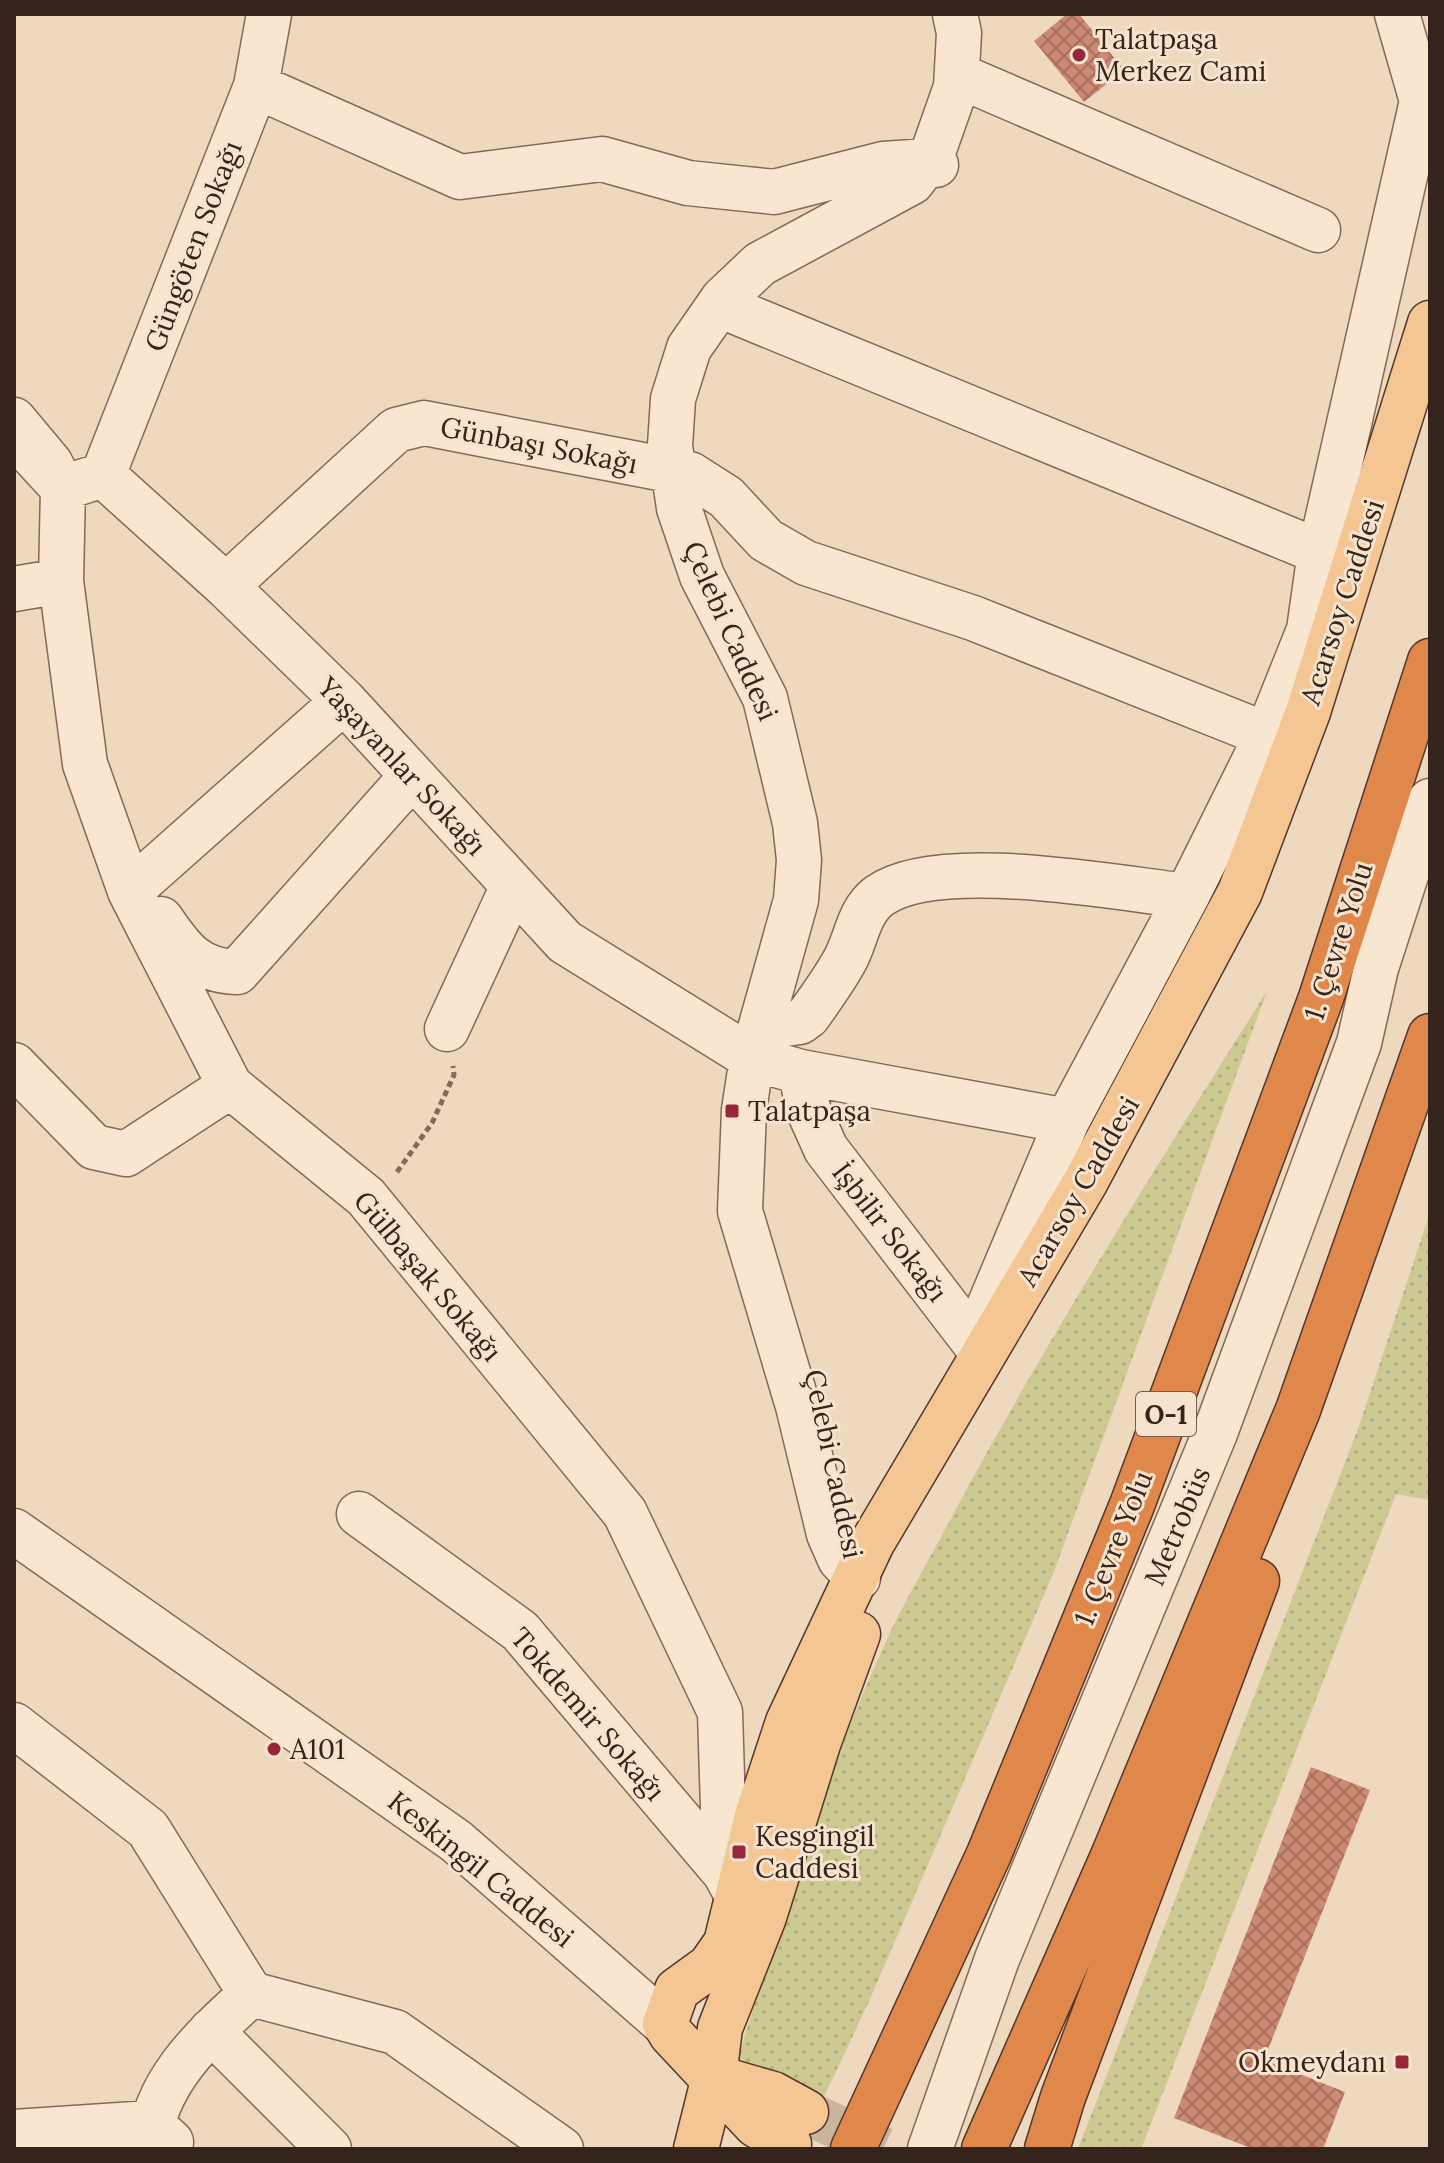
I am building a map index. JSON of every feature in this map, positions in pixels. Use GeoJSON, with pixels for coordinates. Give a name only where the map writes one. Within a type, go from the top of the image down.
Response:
{"type":"FeatureCollection","features":[{"type":"Feature","properties":{"kind":"highway","name":"1. Çevre Yolu"},"geometry":{"type":"LineString","coordinates":[[853,2149],[989,1854],[1132,1505],[1321,998],[1430,661]]}},
{"type":"Feature","properties":{"kind":"highway"},"geometry":{"type":"LineString","coordinates":[[984,2149],[1114,1854],[1298,1410],[1430,1036]]}},
{"type":"Feature","properties":{"kind":"highway"},"geometry":{"type":"LineString","coordinates":[[1047,2149],[1063,2097],[1256,1584],[1282,1496],[1298,1410]]}},
{"type":"Feature","properties":{"kind":"highway"},"geometry":{"type":"LineString","coordinates":[[1038,2149],[1063,2097]]}},
{"type":"Feature","properties":{"kind":"main road","name":"Acarsoy Caddesi"},"geometry":{"type":"LineString","coordinates":[[1430,323],[1286,713],[1240,892],[1086,1181],[872,1543],[868,1586],[850,1651],[764,1917],[720,2028],[690,2052],[677,1990],[710,1966],[726,1943],[732,1885],[788,1722],[868,1586],[895,1555],[1131,1160],[1229,977],[1283,850],[1357,649],[1430,409]]}},
{"type":"Feature","properties":{"kind":"main road"},"geometry":{"type":"LineString","coordinates":[[690,2052],[756,2125],[797,2128]]}},
{"type":"Feature","properties":{"kind":"main road"},"geometry":{"type":"LineString","coordinates":[[675,2149],[690,2052]]}},
{"type":"Feature","properties":{"kind":"main road"},"geometry":{"type":"LineString","coordinates":[[690,2052],[696,2149]]}},
{"type":"Feature","properties":{"kind":"street","name":"Güngöten Sokağı"},"geometry":{"type":"LineString","coordinates":[[103,475],[256,86],[269,14]]}},
{"type":"Feature","properties":{"kind":"street","name":"Çelebi Caddesi"},"geometry":{"type":"LineString","coordinates":[[955,14],[966,79]]}},
{"type":"Feature","properties":{"kind":"street","name":"Çelebi Caddesi"},"geometry":{"type":"LineString","coordinates":[[868,1586],[811,1355],[773,1235],[765,1156],[766,1100],[778,1055],[796,900],[799,860],[795,823],[765,698],[702,576],[679,508],[681,472],[670,446],[673,399],[689,348],[727,307],[908,208],[936,164],[956,87],[966,79],[981,39],[975,14]]}},
{"type":"Feature","properties":{"kind":"street"},"geometry":{"type":"LineString","coordinates":[[1187,896],[1012,877],[929,877],[880,895],[861,917],[847,957],[778,1055],[1067,1121],[1286,713],[1309,630],[1320,552],[1426,89],[1397,14]]}},
{"type":"Feature","properties":{"kind":"street"},"geometry":{"type":"LineString","coordinates":[[966,79],[1318,230]]}},
{"type":"Feature","properties":{"kind":"street"},"geometry":{"type":"LineString","coordinates":[[256,86],[460,177],[602,159],[688,183],[774,192],[883,164],[936,164]]}},
{"type":"Feature","properties":{"kind":"street"},"geometry":{"type":"LineString","coordinates":[[727,307],[1320,552]]}},
{"type":"Feature","properties":{"kind":"street"},"geometry":{"type":"LineString","coordinates":[[14,420],[50,463],[63,488]]}},
{"type":"Feature","properties":{"kind":"street","name":"Günbaşı Sokağı"},"geometry":{"type":"LineString","coordinates":[[226,586],[396,430],[424,423],[681,472]]}},
{"type":"Feature","properties":{"kind":"street"},"geometry":{"type":"LineString","coordinates":[[14,435],[63,488]]}},
{"type":"Feature","properties":{"kind":"street"},"geometry":{"type":"LineString","coordinates":[[681,472],[726,497],[766,540],[806,563],[973,618],[1286,713]]}},
{"type":"Feature","properties":{"kind":"street"},"geometry":{"type":"LineString","coordinates":[[63,488],[103,475]]}},
{"type":"Feature","properties":{"kind":"street","name":"Yaşayanlar Sokağı"},"geometry":{"type":"LineString","coordinates":[[103,475],[226,586],[344,701],[565,942],[778,1055]]}},
{"type":"Feature","properties":{"kind":"street","name":"Gülbaşak Sokağı"},"geometry":{"type":"LineString","coordinates":[[63,488],[61,581],[85,764],[134,888],[230,1086],[373,1205],[625,1513],[720,1712],[732,1885]]}},
{"type":"Feature","properties":{"kind":"street"},"geometry":{"type":"LineString","coordinates":[[14,589],[61,581]]}},
{"type":"Feature","properties":{"kind":"street"},"geometry":{"type":"LineString","coordinates":[[344,701],[134,888],[181,949],[213,971],[237,972],[412,776]]}},
{"type":"Feature","properties":{"kind":"street","name":"Metrobüs"},"geometry":{"type":"LineString","coordinates":[[930,2149],[997,1959],[1215,1433],[1359,1043],[1376,968],[1430,801]]}},
{"type":"Feature","properties":{"kind":"street","name":"Metrobüs"},"geometry":{"type":"LineString","coordinates":[[1359,1043],[1393,983],[1430,879]]}},
{"type":"Feature","properties":{"kind":"street"},"geometry":{"type":"LineString","coordinates":[[447,1029],[513,886]]}},
{"type":"Feature","properties":{"kind":"street","name":"İşbilir Sokağı"},"geometry":{"type":"LineString","coordinates":[[778,1055],[826,1149],[974,1342],[1067,1121]]}},
{"type":"Feature","properties":{"kind":"street"},"geometry":{"type":"LineString","coordinates":[[14,1065],[94,1147],[126,1154],[230,1086]]}},
{"type":"Feature","properties":{"kind":"street","name":"Tokdemir Sokağı"},"geometry":{"type":"LineString","coordinates":[[359,1514],[520,1631],[732,1885]]}},
{"type":"Feature","properties":{"kind":"street","name":"Keskingil Caddesi"},"geometry":{"type":"LineString","coordinates":[[14,1531],[456,1841],[690,2052]]}},
{"type":"Feature","properties":{"kind":"street"},"geometry":{"type":"LineString","coordinates":[[14,1725],[148,1829],[251,1994],[395,2032],[561,2149]]}},
{"type":"Feature","properties":{"kind":"street","name":"Metrobüs"},"geometry":{"type":"LineString","coordinates":[[897,2149],[997,1959]]}},
{"type":"Feature","properties":{"kind":"street"},"geometry":{"type":"LineString","coordinates":[[14,2132],[159,2140],[190,2050],[251,1994]]}},
{"type":"Feature","properties":{"kind":"street"},"geometry":{"type":"LineString","coordinates":[[211,2031],[329,2149]]}},
{"type":"Feature","properties":{"kind":"path"},"geometry":{"type":"LineString","coordinates":[[373,1205],[432,1123],[454,1075],[447,1029]]}},
{"type":"Feature","properties":{"kind":"shaded area"},"geometry":{"type":"Polygon","coordinates":[[[1267,991],[1053,1574],[870,1999],[823,2099],[738,2059],[788,1899],[844,1740],[896,1621],[1030,1377],[1107,1247],[1267,991]]]}},
{"type":"Feature","properties":{"kind":"shaded area"},"geometry":{"type":"Polygon","coordinates":[[[1430,1213],[1430,1500],[1396,1494],[1141,2149],[1078,2149],[1358,1429],[1430,1213]]]}},
{"type":"Feature","properties":{"kind":"building","name":"Talatpaşa Merkez Cami"},"geometry":{"type":"Polygon","coordinates":[[[1067,14],[1079,14],[1124,70],[1084,102],[1034,41],[1067,14]]]}},
{"type":"Feature","properties":{"kind":"building"},"geometry":{"type":"Polygon","coordinates":[[[1311,1767],[1370,1790],[1264,2060],[1345,2092],[1323,2149],[1253,2149],[1174,2118],[1311,1767]]]}},
{"type":"Feature","properties":{"kind":"tunnel"},"geometry":{"type":"LineString","coordinates":[[806,2112],[883,2149]]}},
{"type":"Feature","properties":{"kind":"place","name":"Talatpaşa Merkez Cami"},"geometry":{"type":"Point","coordinates":[1079,55]}},
{"type":"Feature","properties":{"kind":"place","name":"Talatpaşa"},"geometry":{"type":"Point","coordinates":[732,1111]}},
{"type":"Feature","properties":{"kind":"place","name":"A101"},"geometry":{"type":"Point","coordinates":[274,1749]}},
{"type":"Feature","properties":{"kind":"place","name":"Kesgingil Caddesi"},"geometry":{"type":"Point","coordinates":[739,1852]}},
{"type":"Feature","properties":{"kind":"place","name":"Okmeydanı"},"geometry":{"type":"Point","coordinates":[1402,2062]}}]}
